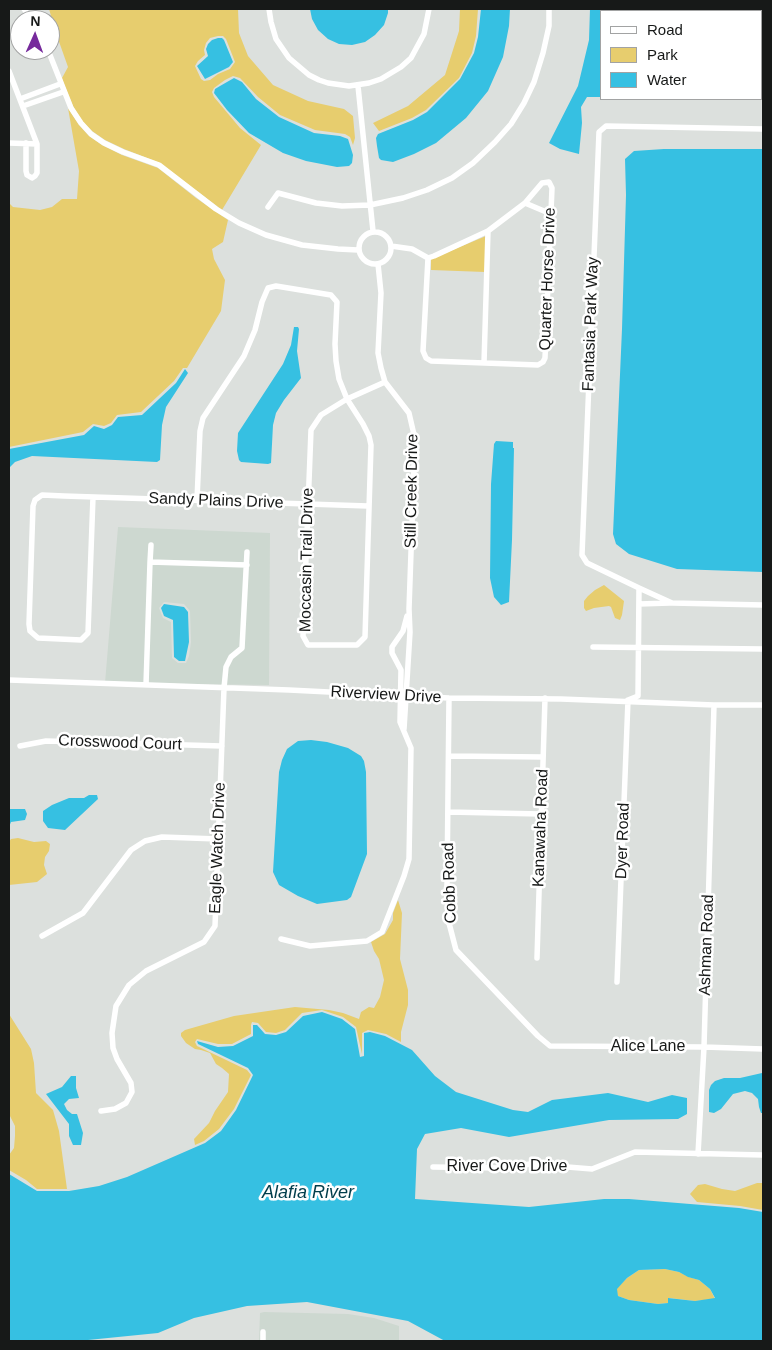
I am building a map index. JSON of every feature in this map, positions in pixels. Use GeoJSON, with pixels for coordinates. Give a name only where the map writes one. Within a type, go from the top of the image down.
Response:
{"type":"FeatureCollection","features":[{"type":"Feature","properties":{"kind":"street"},"geometry":{"type":"LineString","coordinates":[[270,9],[271,22],[276,39],[289,58],[299,67],[308,74],[328,83],[358,86],[392,74],[411,58],[424,34],[430,9]]}},
{"type":"Feature","properties":{"kind":"street"},"geometry":{"type":"LineString","coordinates":[[268,207],[278,193],[316,203],[342,206],[370,205],[404,198],[428,190],[452,178],[473,163],[495,142],[515,117],[534,82],[544,53],[549,26],[549,9]]}},
{"type":"Feature","properties":{"kind":"street"},"geometry":{"type":"LineString","coordinates":[[701,9],[763,10]]}},
{"type":"Feature","properties":{"kind":"street"},"geometry":{"type":"LineString","coordinates":[[52,60],[60,84],[76,116],[91,134],[104,143],[159,165],[216,209],[239,223],[266,235],[302,245],[358,250]]}},
{"type":"Feature","properties":{"kind":"street"},"geometry":{"type":"LineString","coordinates":[[9,71],[37,144],[37,172],[32,178],[26,172],[26,144]]}},
{"type":"Feature","properties":{"kind":"street"},"geometry":{"type":"LineString","coordinates":[[20,99],[60,84]]}},
{"type":"Feature","properties":{"kind":"street"},"geometry":{"type":"LineString","coordinates":[[358,86],[373,231]]}},
{"type":"Feature","properties":{"kind":"street"},"geometry":{"type":"LineString","coordinates":[[42,91],[46,98]]}},
{"type":"Feature","properties":{"kind":"street"},"geometry":{"type":"LineString","coordinates":[[23,106],[64,92]]}},
{"type":"Feature","properties":{"kind":"street","name":"Fantasia Park Way"},"geometry":{"type":"LineString","coordinates":[[672,604],[587,563],[582,555],[599,132],[606,126],[763,129]]}},
{"type":"Feature","properties":{"kind":"street"},"geometry":{"type":"LineString","coordinates":[[9,143],[37,144]]}},
{"type":"Feature","properties":{"kind":"street","name":"Quarter Horse Drive"},"geometry":{"type":"LineString","coordinates":[[549,182],[552,188],[551,214],[545,358],[543,362],[538,365],[431,361],[426,358],[423,351],[428,258],[488,230],[525,203],[542,183],[549,182]]}},
{"type":"Feature","properties":{"kind":"street"},"geometry":{"type":"LineString","coordinates":[[525,203],[551,214]]}},
{"type":"Feature","properties":{"kind":"street"},"geometry":{"type":"LineString","coordinates":[[484,363],[488,230]]}},
{"type":"Feature","properties":{"kind":"street"},"geometry":{"type":"LineString","coordinates":[[373,231],[387,237],[391,246],[389,256],[378,264],[372,264],[363,259],[358,250],[358,244],[364,235],[373,231]]}},
{"type":"Feature","properties":{"kind":"street"},"geometry":{"type":"LineString","coordinates":[[391,246],[412,249],[428,258]]}},
{"type":"Feature","properties":{"kind":"street","name":"Still Creek Drive"},"geometry":{"type":"LineString","coordinates":[[378,264],[381,293],[378,353],[385,382],[409,413],[415,439],[408,644],[403,696]]}},
{"type":"Feature","properties":{"kind":"street","name":"Moccasin Trail Drive"},"geometry":{"type":"LineString","coordinates":[[198,500],[200,431],[203,418],[244,356],[256,330],[262,302],[268,288],[276,286],[331,295],[337,302],[336,361],[339,379],[347,400],[369,436],[371,445],[365,637],[357,645],[308,645],[303,636],[311,430],[321,415],[347,400],[385,382]]}},
{"type":"Feature","properties":{"kind":"street","name":"Sandy Plains Drive"},"geometry":{"type":"LineString","coordinates":[[93,497],[88,633],[81,640],[38,638],[30,631],[29,624],[33,506],[35,500],[42,496],[93,497],[198,500],[368,506]]}},
{"type":"Feature","properties":{"kind":"street"},"geometry":{"type":"LineString","coordinates":[[146,686],[151,545]]}},
{"type":"Feature","properties":{"kind":"street","name":"Eagle Watch Drive"},"geometry":{"type":"LineString","coordinates":[[101,1111],[115,1109],[126,1104],[132,1092],[131,1083],[113,1048],[112,1032],[116,1006],[129,985],[146,971],[204,942],[215,926],[224,688],[226,667],[231,657],[242,648],[247,552]]}},
{"type":"Feature","properties":{"kind":"street"},"geometry":{"type":"LineString","coordinates":[[150,562],[247,565]]}},
{"type":"Feature","properties":{"kind":"street"},"geometry":{"type":"LineString","coordinates":[[628,700],[638,696],[639,588]]}},
{"type":"Feature","properties":{"kind":"street"},"geometry":{"type":"LineString","coordinates":[[639,604],[763,605]]}},
{"type":"Feature","properties":{"kind":"street","name":"Still Creek Drive"},"geometry":{"type":"LineString","coordinates":[[403,696],[401,670],[392,653],[392,647],[403,631],[409,609]]}},
{"type":"Feature","properties":{"kind":"street"},"geometry":{"type":"LineString","coordinates":[[396,641],[408,644]]}},
{"type":"Feature","properties":{"kind":"street"},"geometry":{"type":"LineString","coordinates":[[593,647],[763,649]]}},
{"type":"Feature","properties":{"kind":"street","name":"Riverview Drive"},"geometry":{"type":"LineString","coordinates":[[9,680],[449,698],[545,698],[763,705]]}},
{"type":"Feature","properties":{"kind":"street"},"geometry":{"type":"LineString","coordinates":[[281,939],[310,946],[367,941],[382,932],[404,876],[408,859],[411,748],[400,722],[403,696]]}},
{"type":"Feature","properties":{"kind":"street","name":"Cobb Road"},"geometry":{"type":"LineString","coordinates":[[449,698],[447,886],[449,923],[456,950],[538,1036]]}},
{"type":"Feature","properties":{"kind":"street","name":"Kanawaha Road"},"geometry":{"type":"LineString","coordinates":[[537,958],[545,698]]}},
{"type":"Feature","properties":{"kind":"street","name":"Dyer Road"},"geometry":{"type":"LineString","coordinates":[[617,982],[628,700]]}},
{"type":"Feature","properties":{"kind":"street","name":"Ashman Road"},"geometry":{"type":"LineString","coordinates":[[698,1154],[704,1047],[714,704]]}},
{"type":"Feature","properties":{"kind":"street","name":"Crosswood Court"},"geometry":{"type":"LineString","coordinates":[[20,746],[46,741],[222,746]]}},
{"type":"Feature","properties":{"kind":"street"},"geometry":{"type":"LineString","coordinates":[[449,756],[543,757]]}},
{"type":"Feature","properties":{"kind":"street"},"geometry":{"type":"LineString","coordinates":[[448,812],[541,814]]}},
{"type":"Feature","properties":{"kind":"street"},"geometry":{"type":"LineString","coordinates":[[42,936],[82,913],[131,850],[145,841],[162,836],[218,839]]}},
{"type":"Feature","properties":{"kind":"street","name":"Alice Lane"},"geometry":{"type":"LineString","coordinates":[[538,1036],[550,1046],[763,1049]]}},
{"type":"Feature","properties":{"kind":"street","name":"River Cove Drive"},"geometry":{"type":"LineString","coordinates":[[434,1167],[498,1168],[531,1164],[592,1169],[635,1152],[698,1154]]}},
{"type":"Feature","properties":{"kind":"street"},"geometry":{"type":"LineString","coordinates":[[698,1154],[763,1155]]}},
{"type":"Feature","properties":{"kind":"street"},"geometry":{"type":"LineString","coordinates":[[263,1332],[263,1341]]}},
{"type":"Feature","properties":{"kind":"shaded area"},"geometry":{"type":"Polygon","coordinates":[[[118,527],[270,533],[269,685],[105,683],[118,527]],[[164,602],[159,608],[163,618],[171,622],[172,658],[178,663],[186,663],[191,642],[190,611],[184,604],[164,602]]]}},
{"type":"Feature","properties":{"kind":"shaded area"},"geometry":{"type":"Polygon","coordinates":[[[260,1313],[348,1314],[374,1318],[399,1326],[399,1341],[265,1341],[265,1329],[261,1329],[259,1341],[260,1313]]]}},
{"type":"Feature","properties":{"kind":"green space"},"geometry":{"type":"Polygon","coordinates":[[[49,9],[238,9],[239,33],[248,56],[273,85],[308,101],[344,109],[353,116],[355,138],[353,145],[350,137],[345,134],[315,130],[280,115],[258,97],[240,78],[233,76],[225,80],[214,88],[212,92],[214,97],[240,128],[261,145],[222,210],[160,163],[124,149],[92,131],[82,121],[73,106],[62,78],[68,67],[60,44],[60,10],[49,9]],[[218,36],[210,38],[206,43],[205,55],[195,66],[201,79],[204,81],[210,80],[230,69],[235,62],[223,36],[218,36]]]}},
{"type":"Feature","properties":{"kind":"green space"},"geometry":{"type":"Polygon","coordinates":[[[460,9],[478,9],[476,36],[472,53],[459,78],[426,110],[412,118],[379,131],[373,123],[408,106],[445,75],[459,31],[460,9]]]}},
{"type":"Feature","properties":{"kind":"green space"},"geometry":{"type":"Polygon","coordinates":[[[68,108],[89,136],[122,155],[158,168],[228,220],[223,242],[212,249],[214,259],[225,280],[221,311],[187,368],[183,368],[174,381],[141,412],[117,415],[111,423],[104,426],[93,424],[83,432],[9,447],[9,203],[13,207],[40,210],[52,207],[62,199],[77,199],[79,171],[68,108]]]}},
{"type":"Feature","properties":{"kind":"green space"},"geometry":{"type":"Polygon","coordinates":[[[486,236],[485,272],[431,270],[431,259],[486,236]]]}},
{"type":"Feature","properties":{"kind":"green space"},"geometry":{"type":"Polygon","coordinates":[[[604,585],[624,601],[620,620],[615,618],[609,606],[586,611],[584,608],[584,601],[588,596],[604,585]]]}},
{"type":"Feature","properties":{"kind":"green space"},"geometry":{"type":"Polygon","coordinates":[[[18,838],[34,842],[46,841],[50,844],[44,865],[47,874],[37,882],[9,885],[9,842],[11,839],[18,838]]]}},
{"type":"Feature","properties":{"kind":"green space"},"geometry":{"type":"Polygon","coordinates":[[[398,900],[402,913],[400,959],[408,990],[408,1005],[401,1032],[401,1042],[386,1034],[368,1030],[362,1033],[362,1054],[356,1027],[343,1017],[322,1010],[302,1013],[285,1030],[276,1033],[266,1032],[258,1023],[252,1022],[251,1034],[232,1044],[218,1044],[197,1039],[195,1042],[197,1046],[247,1070],[251,1075],[234,1109],[219,1129],[204,1141],[195,1145],[194,1139],[209,1123],[228,1092],[229,1074],[216,1064],[210,1053],[195,1049],[186,1043],[181,1033],[185,1030],[234,1016],[295,1007],[329,1010],[359,1019],[361,1012],[369,1007],[374,1008],[380,997],[384,980],[379,959],[371,942],[385,934],[393,920],[393,913],[398,900]]]}},
{"type":"Feature","properties":{"kind":"green space"},"geometry":{"type":"Polygon","coordinates":[[[9,1014],[31,1049],[36,1093],[53,1110],[59,1131],[67,1189],[37,1189],[9,1170],[9,1155],[14,1148],[15,1126],[9,1114],[9,1014]]]}},
{"type":"Feature","properties":{"kind":"green space"},"geometry":{"type":"Polygon","coordinates":[[[757,1183],[763,1183],[763,1210],[697,1202],[690,1194],[698,1185],[705,1184],[735,1191],[757,1183]]]}},
{"type":"Feature","properties":{"kind":"green space"},"geometry":{"type":"Polygon","coordinates":[[[665,1269],[699,1280],[710,1289],[715,1299],[695,1301],[669,1298],[668,1303],[658,1304],[629,1300],[618,1296],[616,1289],[639,1270],[665,1269]]]}},
{"type":"Feature","properties":{"kind":"water"},"geometry":{"type":"Polygon","coordinates":[[[310,9],[388,9],[388,13],[384,25],[375,35],[365,42],[352,45],[339,44],[328,39],[318,30],[312,19],[310,9]]]}},
{"type":"Feature","properties":{"kind":"water"},"geometry":{"type":"Polygon","coordinates":[[[481,9],[510,9],[503,57],[488,91],[466,118],[436,143],[393,162],[381,160],[379,158],[376,138],[378,134],[413,120],[427,112],[460,79],[474,53],[481,9]]]}},
{"type":"Feature","properties":{"kind":"water"},"geometry":{"type":"Polygon","coordinates":[[[590,9],[625,9],[600,10],[600,97],[587,97],[581,107],[582,123],[579,154],[560,149],[549,143],[578,86],[589,40],[590,9]]]}},
{"type":"Feature","properties":{"kind":"water"},"geometry":{"type":"Polygon","coordinates":[[[218,38],[224,40],[233,62],[229,67],[205,79],[197,66],[208,56],[206,49],[208,44],[218,38]]]}},
{"type":"Feature","properties":{"kind":"water"},"geometry":{"type":"Polygon","coordinates":[[[234,78],[242,82],[256,99],[279,117],[314,133],[340,136],[348,139],[353,155],[352,163],[349,166],[337,167],[306,161],[283,153],[249,133],[214,93],[215,89],[234,78]]]}},
{"type":"Feature","properties":{"kind":"water"},"geometry":{"type":"Polygon","coordinates":[[[664,149],[763,149],[763,572],[677,569],[629,554],[616,544],[613,534],[622,329],[626,195],[625,159],[634,151],[664,149]]]}},
{"type":"Feature","properties":{"kind":"water"},"geometry":{"type":"Polygon","coordinates":[[[294,327],[299,329],[297,351],[301,378],[276,413],[273,425],[271,463],[241,462],[237,451],[238,433],[283,364],[291,345],[294,327]]]}},
{"type":"Feature","properties":{"kind":"water"},"geometry":{"type":"Polygon","coordinates":[[[185,369],[188,373],[166,407],[162,425],[160,460],[157,462],[32,456],[15,462],[9,468],[9,449],[84,435],[94,426],[104,429],[112,425],[118,417],[142,415],[176,383],[185,369]]]}},
{"type":"Feature","properties":{"kind":"water"},"geometry":{"type":"Polygon","coordinates":[[[496,441],[513,442],[514,448],[509,602],[501,605],[494,597],[490,578],[491,484],[494,444],[496,441]]]}},
{"type":"Feature","properties":{"kind":"water"},"geometry":{"type":"Polygon","coordinates":[[[164,604],[184,607],[188,612],[189,642],[185,661],[179,661],[174,657],[173,620],[164,616],[161,608],[164,604]]]}},
{"type":"Feature","properties":{"kind":"water"},"geometry":{"type":"Polygon","coordinates":[[[311,740],[348,748],[361,756],[366,772],[367,854],[351,897],[347,900],[317,904],[279,885],[273,872],[279,772],[282,760],[287,749],[298,741],[311,740]]]}},
{"type":"Feature","properties":{"kind":"water"},"geometry":{"type":"Polygon","coordinates":[[[89,795],[97,795],[98,799],[65,830],[48,828],[43,821],[43,811],[52,805],[69,798],[84,798],[89,795]]]}},
{"type":"Feature","properties":{"kind":"water"},"geometry":{"type":"Polygon","coordinates":[[[9,809],[25,809],[27,814],[25,820],[11,822],[9,827],[9,809]]]}},
{"type":"Feature","properties":{"kind":"water","name":"Alafia River"},"geometry":{"type":"Polygon","coordinates":[[[322,1012],[342,1019],[355,1029],[360,1057],[364,1056],[364,1033],[370,1032],[385,1036],[412,1050],[435,1076],[456,1092],[513,1110],[528,1112],[552,1100],[608,1093],[648,1102],[672,1095],[687,1098],[687,1114],[678,1119],[609,1120],[509,1137],[461,1128],[425,1134],[417,1149],[415,1199],[529,1207],[604,1199],[629,1199],[739,1208],[763,1212],[763,1341],[445,1341],[408,1321],[307,1302],[247,1306],[194,1318],[158,1333],[78,1341],[9,1341],[9,1174],[37,1191],[69,1191],[99,1186],[127,1177],[205,1143],[221,1131],[236,1110],[253,1075],[248,1068],[198,1044],[197,1041],[218,1047],[233,1046],[253,1036],[253,1025],[257,1025],[265,1034],[276,1035],[286,1032],[303,1016],[322,1012]],[[665,1269],[639,1270],[627,1278],[617,1289],[618,1296],[629,1300],[658,1304],[668,1303],[668,1298],[695,1301],[715,1298],[710,1289],[699,1280],[665,1269]]]}},
{"type":"Feature","properties":{"kind":"water"},"geometry":{"type":"Polygon","coordinates":[[[762,1073],[763,1113],[761,1113],[758,1099],[752,1093],[745,1091],[733,1094],[721,1109],[714,1113],[709,1112],[709,1090],[715,1081],[762,1073]]]}},
{"type":"Feature","properties":{"kind":"water"},"geometry":{"type":"Polygon","coordinates":[[[71,1076],[76,1076],[76,1088],[79,1098],[69,1099],[64,1104],[72,1114],[77,1114],[83,1133],[81,1145],[73,1145],[69,1136],[69,1124],[46,1094],[62,1087],[71,1076]]]}}]}
